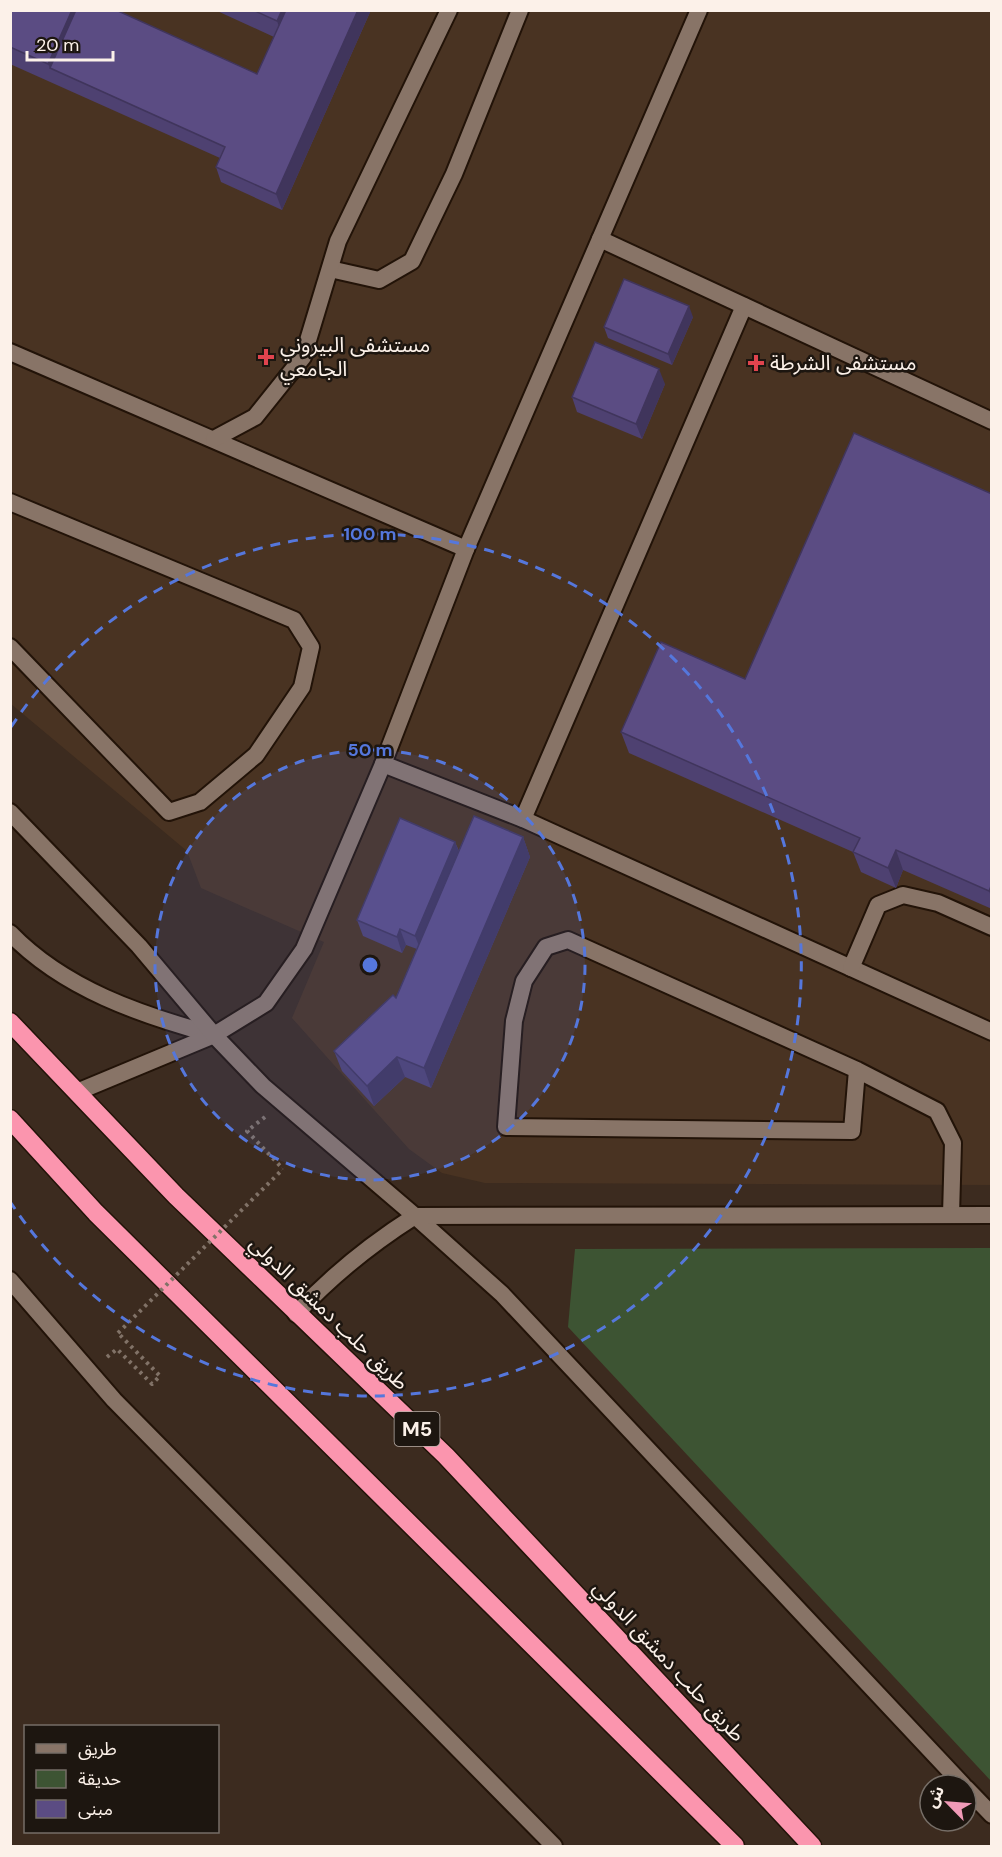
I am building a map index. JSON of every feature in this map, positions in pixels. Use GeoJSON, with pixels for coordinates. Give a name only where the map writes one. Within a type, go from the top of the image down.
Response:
{"type":"FeatureCollection","features":[{"type":"Feature","properties":{"kind":"highway","name":"طريق حلب دمشق الدولي"},"geometry":{"type":"LineString","coordinates":[[10,1022],[176,1196],[446,1456],[812,1846]]}},
{"type":"Feature","properties":{"kind":"highway"},"geometry":{"type":"LineString","coordinates":[[10,1119],[96,1213],[735,1846]]}},
{"type":"Feature","properties":{"kind":"street"},"geometry":{"type":"LineString","coordinates":[[214,439],[255,417],[303,357],[338,241],[449,10]]}},
{"type":"Feature","properties":{"kind":"street"},"geometry":{"type":"LineString","coordinates":[[330,269],[379,280],[412,261],[454,174],[520,10]]}},
{"type":"Feature","properties":{"kind":"street"},"geometry":{"type":"LineString","coordinates":[[77,1092],[214,1035],[266,1003],[303,949],[383,764],[466,549],[699,10]]}},
{"type":"Feature","properties":{"kind":"street"},"geometry":{"type":"LineString","coordinates":[[600,239],[992,421]]}},
{"type":"Feature","properties":{"kind":"street"},"geometry":{"type":"LineString","coordinates":[[523,819],[744,306]]}},
{"type":"Feature","properties":{"kind":"street"},"geometry":{"type":"LineString","coordinates":[[10,352],[466,549]]}},
{"type":"Feature","properties":{"kind":"street"},"geometry":{"type":"LineString","coordinates":[[10,502],[294,620],[311,647],[302,687],[256,755],[200,802],[169,812],[10,647]]}},
{"type":"Feature","properties":{"kind":"street"},"geometry":{"type":"LineString","coordinates":[[383,764],[523,819],[992,1032]]}},
{"type":"Feature","properties":{"kind":"street"},"geometry":{"type":"LineString","coordinates":[[10,812],[139,946],[214,1035],[263,1086],[415,1215],[502,1294],[952,1773]]}},
{"type":"Feature","properties":{"kind":"street"},"geometry":{"type":"LineString","coordinates":[[851,968],[878,905],[903,895],[938,903],[992,927]]}},
{"type":"Feature","properties":{"kind":"street"},"geometry":{"type":"LineString","coordinates":[[10,933],[58,971],[89,989],[136,1011],[214,1035]]}},
{"type":"Feature","properties":{"kind":"street"},"geometry":{"type":"LineString","coordinates":[[857,1070],[852,1131],[506,1127],[514,1022],[524,981],[546,947],[568,940],[857,1070],[937,1111],[953,1143],[951,1215]]}},
{"type":"Feature","properties":{"kind":"street"},"geometry":{"type":"LineString","coordinates":[[296,1314],[325,1283],[351,1260],[415,1215],[992,1215]]}},
{"type":"Feature","properties":{"kind":"street"},"geometry":{"type":"LineString","coordinates":[[10,1280],[114,1400],[554,1846]]}},
{"type":"Feature","properties":{"kind":"street"},"geometry":{"type":"LineString","coordinates":[[978,1800],[992,1815]]}},
{"type":"Feature","properties":{"kind":"path"},"geometry":{"type":"LineString","coordinates":[[117,1349],[152,1384],[160,1376],[118,1333],[283,1168],[247,1131]]}},
{"type":"Feature","properties":{"kind":"shaded area","name":"مستشفى الشرطة"},"geometry":{"type":"Polygon","coordinates":[[[10,11],[991,11],[991,1185],[485,1183],[442,1173],[409,1149],[292,1018],[324,942],[201,888],[187,851],[11,704],[10,11]]]}},
{"type":"Feature","properties":{"kind":"green space"},"geometry":{"type":"Polygon","coordinates":[[[992,1248],[991,1781],[568,1327],[575,1249],[992,1248]]]}},
{"type":"Feature","properties":{"kind":"building"},"geometry":{"type":"Polygon","coordinates":[[[10,10],[72,10],[48,64],[10,47],[10,10]]]}},
{"type":"Feature","properties":{"kind":"building"},"geometry":{"type":"Polygon","coordinates":[[[76,10],[116,10],[257,74],[286,10],[358,10],[276,194],[216,167],[225,147],[50,68],[76,10]]]}},
{"type":"Feature","properties":{"kind":"building"},"geometry":{"type":"Polygon","coordinates":[[[253,10],[282,10],[277,21],[253,10]]]}},
{"type":"Feature","properties":{"kind":"building"},"geometry":{"type":"Polygon","coordinates":[[[624,279],[689,306],[668,354],[604,327],[624,279]]]}},
{"type":"Feature","properties":{"kind":"building"},"geometry":{"type":"Polygon","coordinates":[[[595,342],[659,369],[636,424],[572,397],[595,342]]]}},
{"type":"Feature","properties":{"kind":"building"},"geometry":{"type":"Polygon","coordinates":[[[854,433],[992,494],[992,884],[989,891],[896,850],[888,868],[853,852],[860,838],[621,732],[661,642],[745,679],[854,433]]]}},
{"type":"Feature","properties":{"kind":"building"},"geometry":{"type":"Polygon","coordinates":[[[474,816],[523,837],[424,1068],[397,1057],[367,1086],[334,1051],[393,995],[396,998],[474,816]]]}},
{"type":"Feature","properties":{"kind":"building"},"geometry":{"type":"Polygon","coordinates":[[[400,818],[455,842],[415,936],[400,929],[397,937],[357,920],[400,818]]]}},
{"type":"Feature","properties":{"kind":"place","name":"مستشفى البيروني الجامعي"},"geometry":{"type":"Point","coordinates":[266,357]}},
{"type":"Feature","properties":{"kind":"place","name":"مستشفى الشرطة"},"geometry":{"type":"Point","coordinates":[756,363]}}]}
